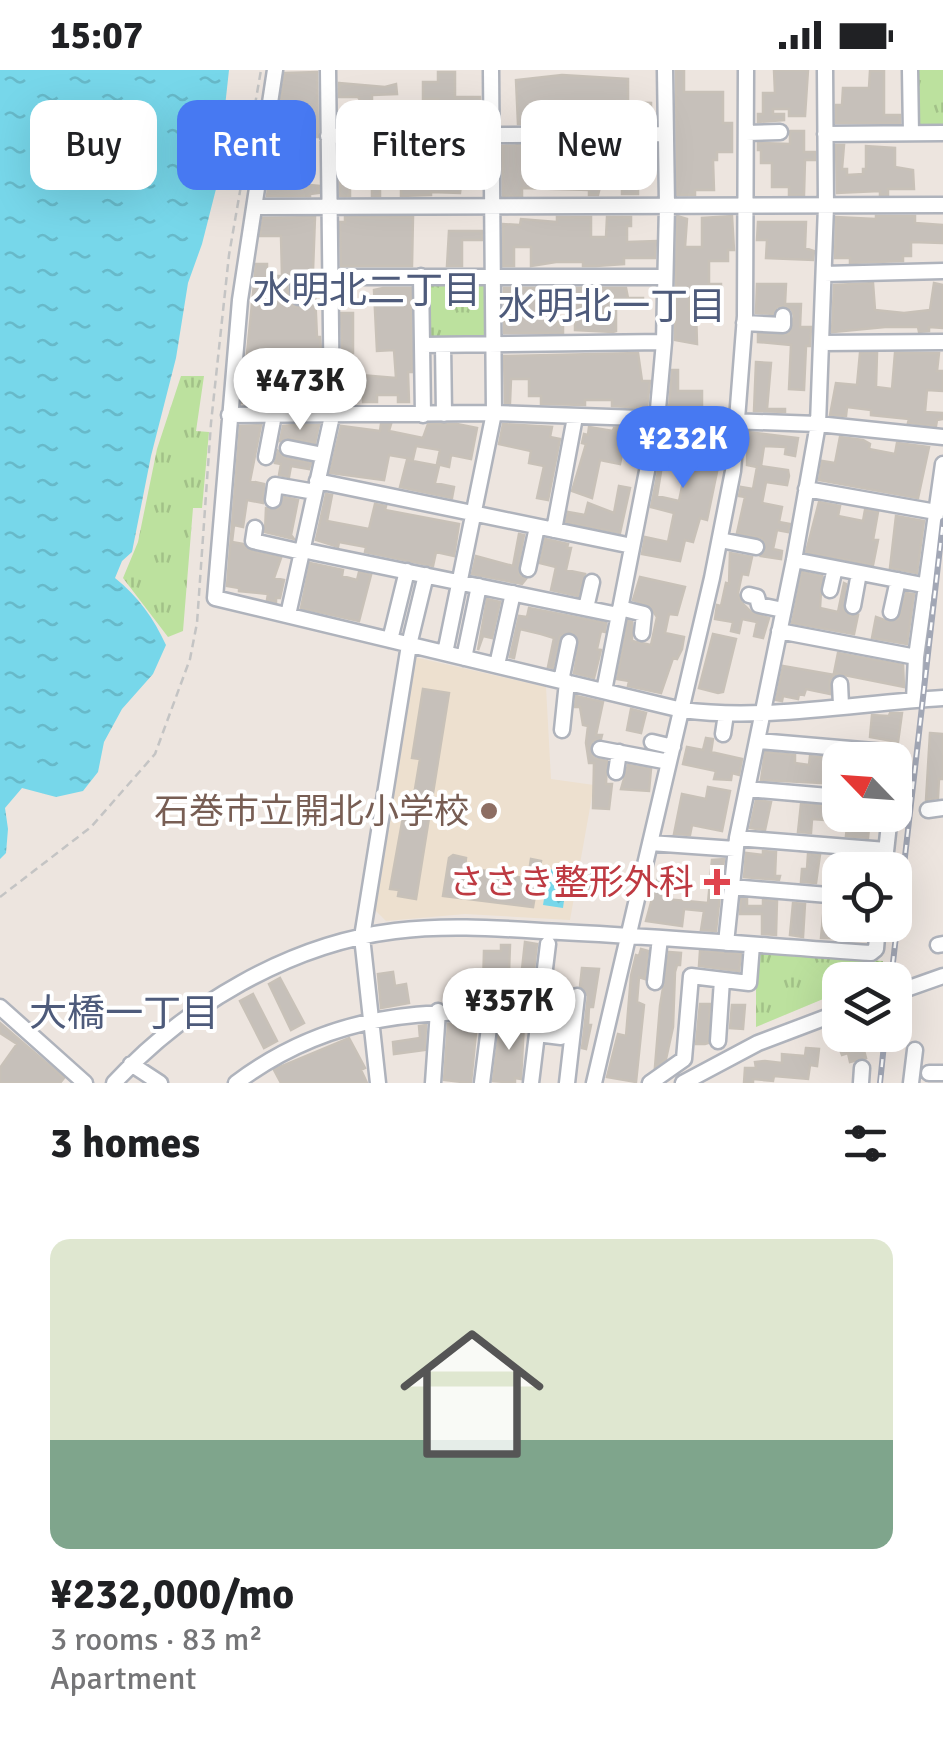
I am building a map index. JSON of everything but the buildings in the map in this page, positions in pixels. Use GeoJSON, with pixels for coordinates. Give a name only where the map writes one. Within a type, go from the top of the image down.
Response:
{"type":"FeatureCollection","features":[{"type":"Feature","properties":{"kind":"street"},"geometry":{"type":"LineString","coordinates":[[275,70],[240,300],[215,598],[682,710],[726,714],[914,700],[941,702]]}},
{"type":"Feature","properties":{"kind":"street"},"geometry":{"type":"LineString","coordinates":[[288,615],[332,416],[328,70]]}},
{"type":"Feature","properties":{"kind":"street"},"geometry":{"type":"LineString","coordinates":[[491,70],[491,100]]}},
{"type":"Feature","properties":{"kind":"street"},"geometry":{"type":"LineString","coordinates":[[604,691],[657,420],[664,342],[666,70]]}},
{"type":"Feature","properties":{"kind":"street"},"geometry":{"type":"LineString","coordinates":[[594,1083],[720,540],[738,421],[744,323],[746,70]]}},
{"type":"Feature","properties":{"kind":"street"},"geometry":{"type":"LineString","coordinates":[[726,943],[736,844],[818,424],[826,206],[825,70]]}},
{"type":"Feature","properties":{"kind":"street"},"geometry":{"type":"LineString","coordinates":[[910,70],[912,133]]}},
{"type":"Feature","properties":{"kind":"street"},"geometry":{"type":"LineString","coordinates":[[746,133],[780,132]]}},
{"type":"Feature","properties":{"kind":"street"},"geometry":{"type":"LineString","coordinates":[[825,134],[943,133]]}},
{"type":"Feature","properties":{"kind":"street"},"geometry":{"type":"LineString","coordinates":[[501,137],[666,134]]}},
{"type":"Feature","properties":{"kind":"street"},"geometry":{"type":"LineString","coordinates":[[328,136],[336,136]]}},
{"type":"Feature","properties":{"kind":"street"},"geometry":{"type":"LineString","coordinates":[[445,653],[494,413],[490,190]]}},
{"type":"Feature","properties":{"kind":"street"},"geometry":{"type":"LineString","coordinates":[[255,207],[943,205]]}},
{"type":"Feature","properties":{"kind":"street"},"geometry":{"type":"LineString","coordinates":[[824,274],[943,271]]}},
{"type":"Feature","properties":{"kind":"street"},"geometry":{"type":"LineString","coordinates":[[298,297],[298,283],[329,280],[490,275],[664,277]]}},
{"type":"Feature","properties":{"kind":"street"},"geometry":{"type":"LineString","coordinates":[[421,276],[422,414]]}},
{"type":"Feature","properties":{"kind":"street"},"geometry":{"type":"LineString","coordinates":[[744,323],[783,325],[783,316]]}},
{"type":"Feature","properties":{"kind":"street"},"geometry":{"type":"LineString","coordinates":[[422,345],[664,342]]}},
{"type":"Feature","properties":{"kind":"street"},"geometry":{"type":"LineString","coordinates":[[821,343],[943,342]]}},
{"type":"Feature","properties":{"kind":"street"},"geometry":{"type":"LineString","coordinates":[[443,345],[444,414]]}},
{"type":"Feature","properties":{"kind":"street"},"geometry":{"type":"LineString","coordinates":[[284,362],[331,360]]}},
{"type":"Feature","properties":{"kind":"street"},"geometry":{"type":"LineString","coordinates":[[229,415],[494,413],[818,424],[943,437]]}},
{"type":"Feature","properties":{"kind":"street"},"geometry":{"type":"LineString","coordinates":[[266,457],[274,416]]}},
{"type":"Feature","properties":{"kind":"street"},"geometry":{"type":"LineString","coordinates":[[554,530],[576,416]]}},
{"type":"Feature","properties":{"kind":"street"},"geometry":{"type":"LineString","coordinates":[[288,448],[324,455]]}},
{"type":"Feature","properties":{"kind":"street"},"geometry":{"type":"LineString","coordinates":[[914,700],[916,657],[943,464]]}},
{"type":"Feature","properties":{"kind":"street"},"geometry":{"type":"LineString","coordinates":[[273,500],[275,485],[316,487],[632,546]]}},
{"type":"Feature","properties":{"kind":"street"},"geometry":{"type":"LineString","coordinates":[[806,489],[936,512]]}},
{"type":"Feature","properties":{"kind":"street"},"geometry":{"type":"LineString","coordinates":[[528,569],[536,527]]}},
{"type":"Feature","properties":{"kind":"street"},"geometry":{"type":"LineString","coordinates":[[256,528],[252,541],[586,608],[644,614],[642,633]]}},
{"type":"Feature","properties":{"kind":"street"},"geometry":{"type":"LineString","coordinates":[[720,540],[756,546]]}},
{"type":"Feature","properties":{"kind":"street"},"geometry":{"type":"LineString","coordinates":[[794,560],[928,586]]}},
{"type":"Feature","properties":{"kind":"street"},"geometry":{"type":"LineString","coordinates":[[830,590],[835,568]]}},
{"type":"Feature","properties":{"kind":"street"},"geometry":{"type":"LineString","coordinates":[[390,640],[406,571]]}},
{"type":"Feature","properties":{"kind":"street"},"geometry":{"type":"LineString","coordinates":[[853,606],[859,573]]}},
{"type":"Feature","properties":{"kind":"street"},"geometry":{"type":"LineString","coordinates":[[378,1083],[362,938],[409,645],[426,575]]}},
{"type":"Feature","properties":{"kind":"street"},"geometry":{"type":"LineString","coordinates":[[892,612],[898,580]]}},
{"type":"Feature","properties":{"kind":"street"},"geometry":{"type":"LineString","coordinates":[[586,608],[592,582]]}},
{"type":"Feature","properties":{"kind":"street"},"geometry":{"type":"LineString","coordinates":[[464,658],[479,586]]}},
{"type":"Feature","properties":{"kind":"street"},"geometry":{"type":"LineString","coordinates":[[497,666],[512,593]]}},
{"type":"Feature","properties":{"kind":"street"},"geometry":{"type":"LineString","coordinates":[[749,595],[757,597],[759,606],[783,610]]}},
{"type":"Feature","properties":{"kind":"street"},"geometry":{"type":"LineString","coordinates":[[779,631],[916,657]]}},
{"type":"Feature","properties":{"kind":"street"},"geometry":{"type":"LineString","coordinates":[[562,730],[568,642]]}},
{"type":"Feature","properties":{"kind":"street"},"geometry":{"type":"LineString","coordinates":[[840,684],[841,706]]}},
{"type":"Feature","properties":{"kind":"street"},"geometry":{"type":"LineString","coordinates":[[723,734],[726,714]]}},
{"type":"Feature","properties":{"kind":"street"},"geometry":{"type":"LineString","coordinates":[[652,742],[671,754]]}},
{"type":"Feature","properties":{"kind":"street"},"geometry":{"type":"LineString","coordinates":[[758,742],[822,747]]}},
{"type":"Feature","properties":{"kind":"street"},"geometry":{"type":"LineString","coordinates":[[600,749],[671,754]]}},
{"type":"Feature","properties":{"kind":"street"},"geometry":{"type":"LineString","coordinates":[[616,772],[620,752]]}},
{"type":"Feature","properties":{"kind":"street"},"geometry":{"type":"LineString","coordinates":[[747,789],[822,795]]}},
{"type":"Feature","properties":{"kind":"street"},"geometry":{"type":"LineString","coordinates":[[650,843],[886,850],[888,832]]}},
{"type":"Feature","properties":{"kind":"street"},"geometry":{"type":"LineString","coordinates":[[732,887],[822,894]]}},
{"type":"Feature","properties":{"kind":"street"},"geometry":{"type":"LineString","coordinates":[[114,1083],[174,1027],[233,988],[287,960],[394,931],[456,926],[872,954],[877,942]]}},
{"type":"Feature","properties":{"kind":"street"},"geometry":{"type":"LineString","coordinates":[[655,982],[660,938]]}},
{"type":"Feature","properties":{"kind":"street"},"geometry":{"type":"LineString","coordinates":[[532,1083],[548,944]]}},
{"type":"Feature","properties":{"kind":"street"},"geometry":{"type":"LineString","coordinates":[[650,1083],[684,1059],[690,976],[748,982],[752,945]]}},
{"type":"Feature","properties":{"kind":"street"},"geometry":{"type":"LineString","coordinates":[[912,987],[943,976]]}},
{"type":"Feature","properties":{"kind":"street"},"geometry":{"type":"LineString","coordinates":[[718,1041],[722,980]]}},
{"type":"Feature","properties":{"kind":"street"},"geometry":{"type":"LineString","coordinates":[[567,1083],[577,996]]}},
{"type":"Feature","properties":{"kind":"street"},"geometry":{"type":"LineString","coordinates":[[0,1007],[84,1083]]}},
{"type":"Feature","properties":{"kind":"street"},"geometry":{"type":"LineString","coordinates":[[537,1034],[562,1036],[565,1010]]}},
{"type":"Feature","properties":{"kind":"street"},"geometry":{"type":"LineString","coordinates":[[432,1083],[438,1011]]}},
{"type":"Feature","properties":{"kind":"street"},"geometry":{"type":"LineString","coordinates":[[236,1083],[286,1050],[327,1031],[371,1021],[438,1011],[540,1014]]}},
{"type":"Feature","properties":{"kind":"street"},"geometry":{"type":"LineString","coordinates":[[482,1083],[492,1012]]}},
{"type":"Feature","properties":{"kind":"street"},"geometry":{"type":"LineString","coordinates":[[683,1083],[758,1043],[822,1019]]}},
{"type":"Feature","properties":{"kind":"street"},"geometry":{"type":"LineString","coordinates":[[911,1083],[915,1050]]}},
{"type":"Feature","properties":{"kind":"street"},"geometry":{"type":"LineString","coordinates":[[131,1064],[160,1083]]}},
{"type":"Feature","properties":{"kind":"path"},"geometry":{"type":"LineString","coordinates":[[0,897],[91,827],[154,754],[172,715],[190,659],[197,623],[211,422],[229,255],[260,70]]}},
{"type":"Feature","properties":{"kind":"shaded area","name":"石巻市立開北小学校"},"geometry":{"type":"Polygon","coordinates":[[[414,657],[546,687],[551,779],[594,785],[570,920],[465,914],[386,921],[374,909],[414,657]]]}},
{"type":"Feature","properties":{"kind":"green space"},"geometry":{"type":"Polygon","coordinates":[[[914,70],[943,70],[943,128],[913,128],[914,70]]]}},
{"type":"Feature","properties":{"kind":"green space"},"geometry":{"type":"Polygon","coordinates":[[[423,279],[486,282],[486,337],[482,341],[426,342],[423,279]]]}},
{"type":"Feature","properties":{"kind":"green space"},"geometry":{"type":"Polygon","coordinates":[[[181,376],[204,376],[196,431],[209,432],[202,508],[193,508],[183,631],[168,637],[123,578],[138,542],[157,449],[181,376]]]}},
{"type":"Feature","properties":{"kind":"green space"},"geometry":{"type":"Polygon","coordinates":[[[756,952],[883,961],[822,962],[822,1000],[756,1027],[756,952]]]}},
{"type":"Feature","properties":{"kind":"water"},"geometry":{"type":"Polygon","coordinates":[[[0,70],[229,70],[226,100],[177,100],[177,190],[216,190],[188,283],[176,358],[132,552],[122,561],[115,578],[145,608],[166,645],[153,674],[122,709],[104,742],[98,772],[83,791],[56,797],[22,788],[5,808],[6,853],[0,859],[0,70]]]}},
{"type":"Feature","properties":{"kind":"water"},"geometry":{"type":"Polygon","coordinates":[[[549,869],[568,872],[563,908],[543,905],[549,869]]]}},
{"type":"Feature","properties":{"kind":"railway"},"geometry":{"type":"LineString","coordinates":[[893,962],[943,521]]}},
{"type":"Feature","properties":{"kind":"railway"},"geometry":{"type":"LineString","coordinates":[[880,1083],[883,1052]]}},
{"type":"Feature","properties":{"kind":"place","name":"石巻市立開北小学校"},"geometry":{"type":"Point","coordinates":[489,811]}},
{"type":"Feature","properties":{"kind":"place","name":"ささき整形外科"},"geometry":{"type":"Point","coordinates":[717,882]}},
{"type":"Feature","properties":{"kind":"district","name":"水明北二丁目"},"geometry":{"type":"Point","coordinates":[367,290]}},
{"type":"Feature","properties":{"kind":"district","name":"水明北一丁目"},"geometry":{"type":"Point","coordinates":[612,306]}},
{"type":"Feature","properties":{"kind":"district","name":"大橋一丁目"},"geometry":{"type":"Point","coordinates":[124,1013]}}]}
